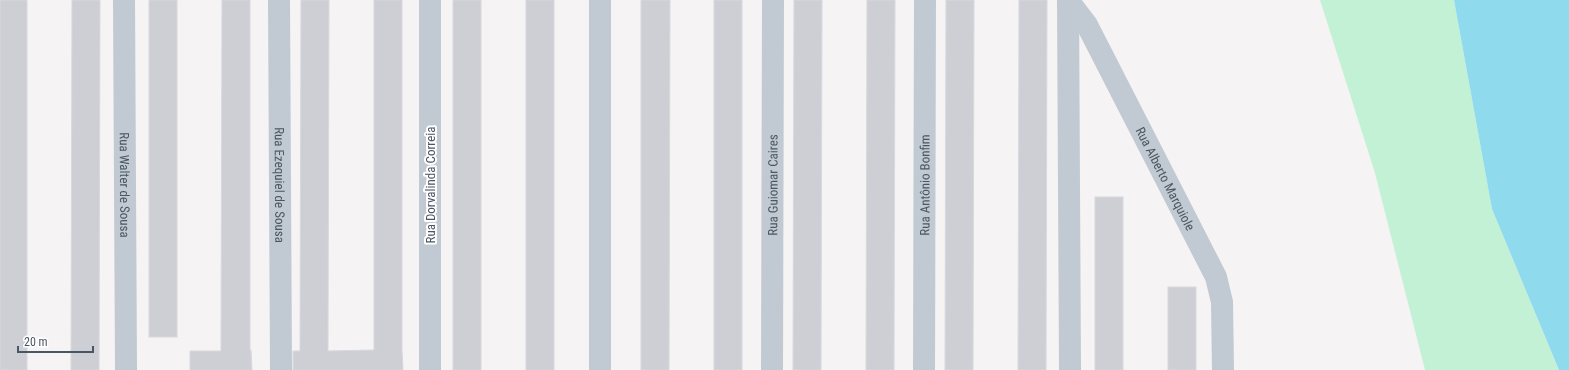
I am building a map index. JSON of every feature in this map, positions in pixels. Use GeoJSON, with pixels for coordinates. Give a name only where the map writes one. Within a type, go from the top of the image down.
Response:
{"type":"FeatureCollection","features":[{"type":"Feature","properties":{"kind":"street","name":"Rua Walter de Sousa"},"geometry":{"type":"LineString","coordinates":[[124,0],[126,370]]}},
{"type":"Feature","properties":{"kind":"street","name":"Rua Ezequiel de Sousa"},"geometry":{"type":"LineString","coordinates":[[279,0],[281,370]]}},
{"type":"Feature","properties":{"kind":"street","name":"Rua Dorvalinda Correia"},"geometry":{"type":"LineString","coordinates":[[430,0],[430,370]]}},
{"type":"Feature","properties":{"kind":"street"},"geometry":{"type":"LineString","coordinates":[[600,0],[600,370]]}},
{"type":"Feature","properties":{"kind":"street","name":"Rua Guiomar Caires"},"geometry":{"type":"LineString","coordinates":[[772,370],[773,0]]}},
{"type":"Feature","properties":{"kind":"street","name":"Rua Antônio Bonfim"},"geometry":{"type":"LineString","coordinates":[[924,370],[925,0]]}},
{"type":"Feature","properties":{"kind":"street","name":"Rua Alberto Marquiole"},"geometry":{"type":"LineString","coordinates":[[1068,0],[1070,370]]}},
{"type":"Feature","properties":{"kind":"street","name":"Rua Alberto Marquiole"},"geometry":{"type":"LineString","coordinates":[[1068,0],[1087,25],[1216,277],[1222,302],[1223,370]]}},
{"type":"Feature","properties":{"kind":"green space"},"geometry":{"type":"Polygon","coordinates":[[[1320,0],[1454,0],[1492,209],[1559,370],[1425,370],[1375,173],[1320,0]]]}},
{"type":"Feature","properties":{"kind":"water"},"geometry":{"type":"Polygon","coordinates":[[[1454,0],[1569,0],[1569,370],[1559,370],[1492,209],[1454,0]]]}},
{"type":"Feature","properties":{"kind":"building"},"geometry":{"type":"Polygon","coordinates":[[[0,0],[27,0],[27,370],[0,370],[0,0]]]}},
{"type":"Feature","properties":{"kind":"building"},"geometry":{"type":"Polygon","coordinates":[[[72,0],[100,0],[99,370],[71,370],[72,0]]]}},
{"type":"Feature","properties":{"kind":"building"},"geometry":{"type":"Polygon","coordinates":[[[149,0],[177,0],[177,337],[149,337],[149,0]]]}},
{"type":"Feature","properties":{"kind":"building"},"geometry":{"type":"Polygon","coordinates":[[[222,0],[250,0],[250,350],[252,370],[190,370],[190,351],[221,351],[222,0]]]}},
{"type":"Feature","properties":{"kind":"building"},"geometry":{"type":"Polygon","coordinates":[[[301,0],[329,0],[328,351],[374,350],[374,0],[402,0],[403,370],[293,370],[293,351],[300,351],[301,0]]]}},
{"type":"Feature","properties":{"kind":"building"},"geometry":{"type":"Polygon","coordinates":[[[453,0],[481,0],[481,370],[453,370],[453,0]]]}},
{"type":"Feature","properties":{"kind":"building"},"geometry":{"type":"Polygon","coordinates":[[[526,0],[554,0],[554,370],[526,370],[526,0]]]}},
{"type":"Feature","properties":{"kind":"building"},"geometry":{"type":"Polygon","coordinates":[[[641,0],[670,0],[669,370],[641,370],[641,0]]]}},
{"type":"Feature","properties":{"kind":"building"},"geometry":{"type":"Polygon","coordinates":[[[714,0],[742,0],[742,370],[714,370],[714,0]]]}},
{"type":"Feature","properties":{"kind":"building"},"geometry":{"type":"Polygon","coordinates":[[[794,0],[822,0],[821,370],[793,370],[794,0]]]}},
{"type":"Feature","properties":{"kind":"building"},"geometry":{"type":"Polygon","coordinates":[[[867,0],[895,0],[894,370],[866,370],[867,0]]]}},
{"type":"Feature","properties":{"kind":"building"},"geometry":{"type":"Polygon","coordinates":[[[946,0],[974,0],[973,370],[945,370],[946,0]]]}},
{"type":"Feature","properties":{"kind":"building"},"geometry":{"type":"Polygon","coordinates":[[[1019,0],[1047,0],[1046,370],[1018,370],[1019,0]]]}},
{"type":"Feature","properties":{"kind":"building"},"geometry":{"type":"Polygon","coordinates":[[[1095,197],[1123,197],[1123,370],[1095,370],[1095,197]]]}},
{"type":"Feature","properties":{"kind":"building"},"geometry":{"type":"Polygon","coordinates":[[[1168,287],[1196,287],[1196,370],[1168,370],[1168,287]]]}}]}
